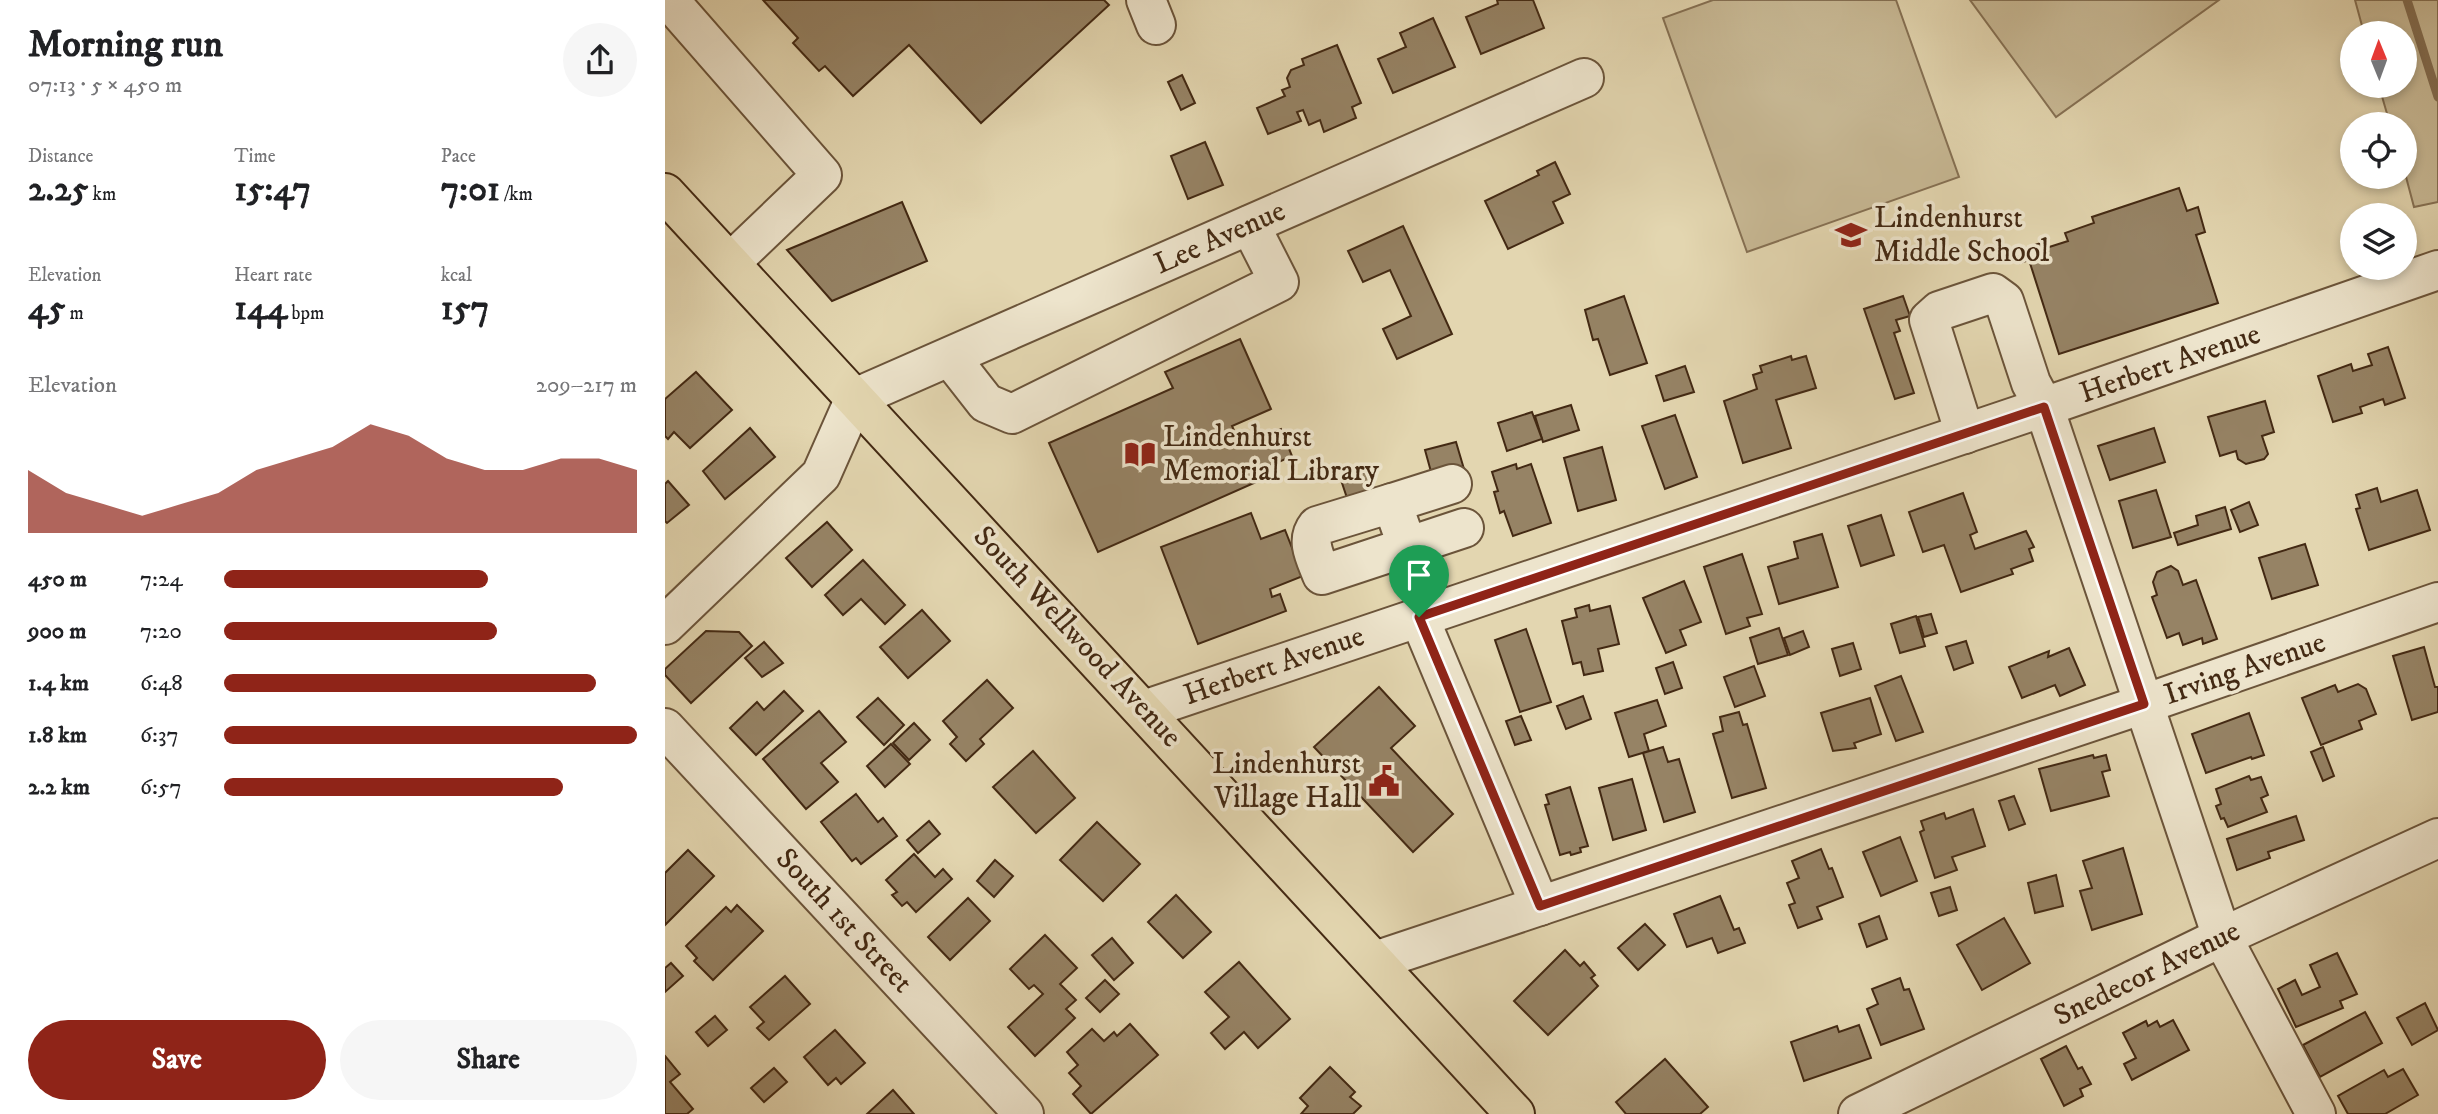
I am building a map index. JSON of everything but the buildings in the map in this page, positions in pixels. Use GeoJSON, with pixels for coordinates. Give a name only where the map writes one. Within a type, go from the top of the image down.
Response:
{"type":"FeatureCollection","features":[{"type":"Feature","properties":{"kind":"main road","name":"South Wellwood Avenue"},"geometry":{"type":"LineString","coordinates":[[665,193],[1515,1114]]}},
{"type":"Feature","properties":{"kind":"street"},"geometry":{"type":"LineString","coordinates":[[669,0],[822,174],[730,263]]}},
{"type":"Feature","properties":{"kind":"street","name":"Lee Avenue"},"geometry":{"type":"LineString","coordinates":[[855,398],[1584,78]]}},
{"type":"Feature","properties":{"kind":"street"},"geometry":{"type":"LineString","coordinates":[[950,357],[986,403],[1012,414],[1279,282],[1249,225]]}},
{"type":"Feature","properties":{"kind":"street","name":"Herbert Avenue"},"geometry":{"type":"LineString","coordinates":[[1144,709],[1965,434],[2438,270]]}},
{"type":"Feature","properties":{"kind":"street"},"geometry":{"type":"LineString","coordinates":[[1965,434],[1929,320],[1939,311],[1993,293],[2004,300],[2031,383],[2044,407],[2222,937],[2316,1114]]}},
{"type":"Feature","properties":{"kind":"street"},"geometry":{"type":"LineString","coordinates":[[665,625],[821,475],[855,398]]}},
{"type":"Feature","properties":{"kind":"street"},"geometry":{"type":"LineString","coordinates":[[1452,484],[1317,526],[1310,540],[1322,575],[1464,528]]}},
{"type":"Feature","properties":{"kind":"street"},"geometry":{"type":"LineString","coordinates":[[1392,503],[1408,547],[1425,615],[1540,906]]}},
{"type":"Feature","properties":{"kind":"street","name":"Irving Avenue"},"geometry":{"type":"LineString","coordinates":[[1375,961],[2144,704],[2438,602]]}},
{"type":"Feature","properties":{"kind":"street","name":"South 1st Street"},"geometry":{"type":"LineString","coordinates":[[665,728],[1024,1114]]}},
{"type":"Feature","properties":{"kind":"street","name":"Snedecor Avenue"},"geometry":{"type":"LineString","coordinates":[[1858,1114],[2222,937],[2438,838]]}},
{"type":"Feature","properties":{"kind":"shaded area"},"geometry":{"type":"Polygon","coordinates":[[[1713,0],[1896,0],[1959,177],[1747,252],[1663,18],[1713,0]]]}},
{"type":"Feature","properties":{"kind":"shaded area"},"geometry":{"type":"Polygon","coordinates":[[[1970,0],[2219,0],[2056,117],[1970,0]]]}},
{"type":"Feature","properties":{"kind":"shaded area"},"geometry":{"type":"Polygon","coordinates":[[[2355,0],[2438,0],[2438,202],[2417,206],[2417,203],[2413,203],[2409,189],[2417,189],[2417,112],[2387,112],[2382,98],[2417,98],[2417,21],[2361,21],[2355,0]]]}},
{"type":"Feature","properties":{"kind":"waterway"},"geometry":{"type":"LineString","coordinates":[[2407,0],[2438,97]]}},
{"type":"Feature","properties":{"kind":"place","name":"Lindenhurst Middle School"},"geometry":{"type":"Point","coordinates":[1851,235]}},
{"type":"Feature","properties":{"kind":"place","name":"Lindenhurst Memorial Library"},"geometry":{"type":"Point","coordinates":[1140,454]}},
{"type":"Feature","properties":{"kind":"place","name":"Lindenhurst Village Hall"},"geometry":{"type":"Point","coordinates":[1384,781]}},
{"type":"Feature","properties":{"kind":"route"},"geometry":{"type":"LineString","coordinates":[[2044,407],[2144,704],[1540,906],[1419,617],[2044,407]]}}]}
